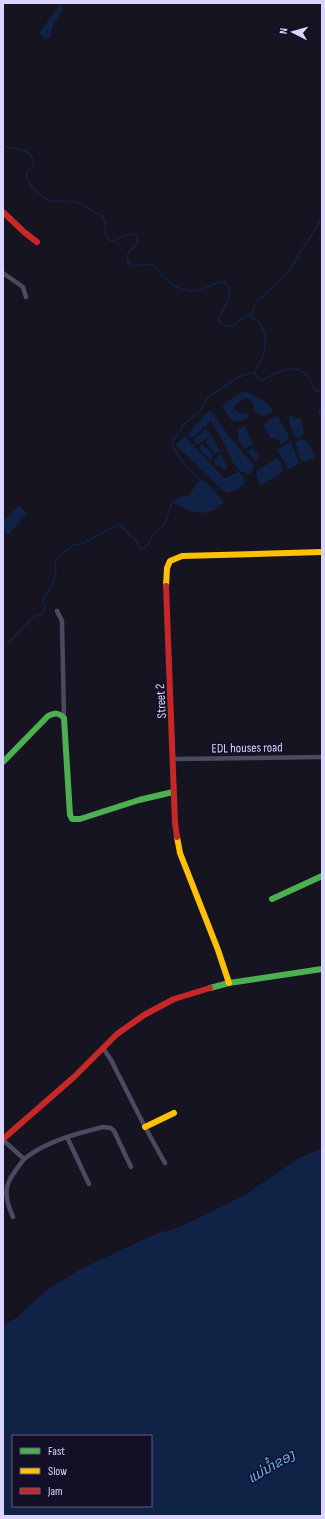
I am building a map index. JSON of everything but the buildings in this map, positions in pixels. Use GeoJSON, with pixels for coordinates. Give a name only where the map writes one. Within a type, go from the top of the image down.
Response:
{"type":"FeatureCollection","features":[{"type":"Feature","properties":{"kind":"street"},"geometry":{"type":"LineString","coordinates":[[3,212],[24,232],[38,242]]}},
{"type":"Feature","properties":{"kind":"street"},"geometry":{"type":"LineString","coordinates":[[3,273],[23,287],[26,297]]}},
{"type":"Feature","properties":{"kind":"street","name":"Street 2"},"geometry":{"type":"LineString","coordinates":[[229,983],[218,950],[180,852],[175,823],[165,599],[167,568],[170,561],[182,556],[322,552]]}},
{"type":"Feature","properties":{"kind":"street"},"geometry":{"type":"LineString","coordinates":[[57,611],[62,621],[64,718],[70,815],[72,819],[80,819],[139,800],[173,792]]}},
{"type":"Feature","properties":{"kind":"street"},"geometry":{"type":"LineString","coordinates":[[3,762],[48,716],[56,713],[60,714],[64,718]]}},
{"type":"Feature","properties":{"kind":"street","name":"EDL houses road"},"geometry":{"type":"LineString","coordinates":[[173,759],[322,757]]}},
{"type":"Feature","properties":{"kind":"street"},"geometry":{"type":"LineString","coordinates":[[272,899],[322,876]]}},
{"type":"Feature","properties":{"kind":"street"},"geometry":{"type":"LineString","coordinates":[[24,1159],[3,1139],[74,1077],[117,1034],[144,1015],[174,999],[229,983],[322,969]]}},
{"type":"Feature","properties":{"kind":"street"},"geometry":{"type":"LineString","coordinates":[[103,1048],[111,1060],[165,1163]]}},
{"type":"Feature","properties":{"kind":"street"},"geometry":{"type":"LineString","coordinates":[[145,1127],[174,1113]]}},
{"type":"Feature","properties":{"kind":"street"},"geometry":{"type":"LineString","coordinates":[[13,1217],[5,1196],[9,1179],[24,1159],[36,1150],[51,1142],[103,1127],[110,1128],[114,1132],[131,1167]]}},
{"type":"Feature","properties":{"kind":"street"},"geometry":{"type":"LineString","coordinates":[[67,1137],[89,1184]]}},
{"type":"Feature","properties":{"kind":"water"},"geometry":{"type":"Polygon","coordinates":[[[61,3],[62,12],[51,30],[50,38],[45,39],[40,32],[61,3]]]}},
{"type":"Feature","properties":{"kind":"water"},"geometry":{"type":"Polygon","coordinates":[[[243,391],[255,395],[263,400],[272,409],[271,412],[267,415],[257,414],[252,402],[249,399],[244,398],[234,406],[234,409],[239,413],[248,414],[248,418],[237,422],[233,421],[223,409],[223,405],[243,391]]]}},
{"type":"Feature","properties":{"kind":"water"},"geometry":{"type":"Polygon","coordinates":[[[210,411],[255,467],[249,474],[240,471],[234,464],[221,437],[211,421],[192,438],[188,434],[205,414],[210,411]]]}},
{"type":"Feature","properties":{"kind":"water"},"geometry":{"type":"Polygon","coordinates":[[[277,416],[289,436],[289,440],[281,443],[276,439],[270,438],[264,426],[267,421],[277,416]]]}},
{"type":"Feature","properties":{"kind":"water"},"geometry":{"type":"Polygon","coordinates":[[[289,416],[301,419],[304,434],[302,436],[295,437],[290,426],[289,416]]]}},
{"type":"Feature","properties":{"kind":"water"},"geometry":{"type":"Polygon","coordinates":[[[245,426],[253,445],[246,448],[240,443],[238,434],[238,429],[245,426]]]}},
{"type":"Feature","properties":{"kind":"water"},"geometry":{"type":"Polygon","coordinates":[[[206,429],[211,435],[198,445],[194,440],[206,429]]]}},
{"type":"Feature","properties":{"kind":"water"},"geometry":{"type":"Polygon","coordinates":[[[185,436],[224,478],[239,472],[244,477],[245,483],[238,489],[228,493],[223,491],[176,445],[185,436]]]}},
{"type":"Feature","properties":{"kind":"water"},"geometry":{"type":"Polygon","coordinates":[[[212,436],[221,453],[214,452],[205,442],[212,436]]]}},
{"type":"Feature","properties":{"kind":"water"},"geometry":{"type":"Polygon","coordinates":[[[302,439],[309,444],[315,458],[304,462],[301,461],[295,442],[302,439]]]}},
{"type":"Feature","properties":{"kind":"water"},"geometry":{"type":"Polygon","coordinates":[[[290,442],[299,464],[288,468],[277,450],[290,442]]]}},
{"type":"Feature","properties":{"kind":"water"},"geometry":{"type":"Polygon","coordinates":[[[203,444],[212,454],[211,456],[213,458],[211,461],[199,448],[203,444]]]}},
{"type":"Feature","properties":{"kind":"water"},"geometry":{"type":"Polygon","coordinates":[[[253,448],[260,458],[256,461],[247,451],[253,448]]]}},
{"type":"Feature","properties":{"kind":"water"},"geometry":{"type":"Polygon","coordinates":[[[219,455],[222,455],[227,469],[224,470],[214,463],[215,459],[218,458],[219,455]]]}},
{"type":"Feature","properties":{"kind":"water"},"geometry":{"type":"Polygon","coordinates":[[[277,459],[280,461],[283,472],[262,485],[259,484],[256,473],[258,469],[277,459]]]}},
{"type":"Feature","properties":{"kind":"water"},"geometry":{"type":"Polygon","coordinates":[[[204,480],[224,502],[217,508],[205,513],[186,509],[172,502],[179,497],[190,495],[196,484],[204,480]]]}},
{"type":"Feature","properties":{"kind":"water"},"geometry":{"type":"Polygon","coordinates":[[[19,506],[27,513],[8,535],[3,531],[3,521],[19,506]]]}},
{"type":"Feature","properties":{"kind":"water","name":"ແມ່ນ້ຳຂອງ"},"geometry":{"type":"Polygon","coordinates":[[[322,1148],[322,1516],[3,1516],[3,1325],[16,1318],[48,1289],[81,1269],[151,1236],[182,1226],[245,1195],[299,1158],[322,1148]]]}},
{"type":"Feature","properties":{"kind":"waterway"},"geometry":{"type":"LineString","coordinates":[[3,146],[24,150],[31,155],[34,165],[27,171],[28,181],[45,198],[53,201],[75,202],[102,216],[106,226],[105,234],[109,240],[114,241],[127,234],[137,235],[137,243],[128,253],[127,261],[132,266],[151,264],[158,268],[161,274],[178,288],[190,291],[195,291],[216,283],[225,282],[230,290],[227,303],[219,318],[220,323],[228,326],[234,326],[245,316],[248,316],[258,321],[264,331],[265,349],[261,361],[254,372],[260,381],[276,373],[292,369],[299,370],[310,380],[315,390],[322,393]]}},
{"type":"Feature","properties":{"kind":"waterway"},"geometry":{"type":"LineString","coordinates":[[251,316],[256,302],[287,274],[322,218]]}},
{"type":"Feature","properties":{"kind":"waterway"},"geometry":{"type":"LineString","coordinates":[[201,482],[179,457],[175,451],[172,441],[182,429],[182,426],[202,409],[204,402],[210,396],[239,377],[254,372]]}},
{"type":"Feature","properties":{"kind":"waterway"},"geometry":{"type":"LineString","coordinates":[[322,404],[319,413],[322,418]]}},
{"type":"Feature","properties":{"kind":"waterway"},"geometry":{"type":"LineString","coordinates":[[3,648],[34,616],[42,615],[45,607],[43,600],[53,583],[56,573],[55,560],[73,545],[82,544],[113,527],[120,525],[136,540],[141,549],[144,548],[155,532],[165,523],[172,502]]}},
{"type":"Feature","properties":{"kind":"traffic: fast"},"geometry":{"type":"LineString","coordinates":[[3,762],[48,716],[56,714],[64,718],[70,815],[72,819],[80,819],[139,800],[173,792]]}},
{"type":"Feature","properties":{"kind":"traffic: fast"},"geometry":{"type":"LineString","coordinates":[[272,899],[322,876]]}},
{"type":"Feature","properties":{"kind":"traffic: fast"},"geometry":{"type":"LineString","coordinates":[[210,988],[229,983],[322,969]]}},
{"type":"Feature","properties":{"kind":"traffic: slow"},"geometry":{"type":"LineString","coordinates":[[166,586],[167,568],[170,561],[182,556],[322,552]]}},
{"type":"Feature","properties":{"kind":"traffic: slow"},"geometry":{"type":"LineString","coordinates":[[177,837],[180,853],[218,950],[229,983]]}},
{"type":"Feature","properties":{"kind":"traffic: slow"},"geometry":{"type":"LineString","coordinates":[[145,1127],[174,1113]]}},
{"type":"Feature","properties":{"kind":"traffic: jam"},"geometry":{"type":"LineString","coordinates":[[3,212],[37,242]]}},
{"type":"Feature","properties":{"kind":"traffic: jam"},"geometry":{"type":"LineString","coordinates":[[166,586],[175,823],[177,837]]}},
{"type":"Feature","properties":{"kind":"traffic: jam"},"geometry":{"type":"LineString","coordinates":[[3,1139],[74,1077],[117,1034],[144,1015],[174,999],[210,988]]}}]}
